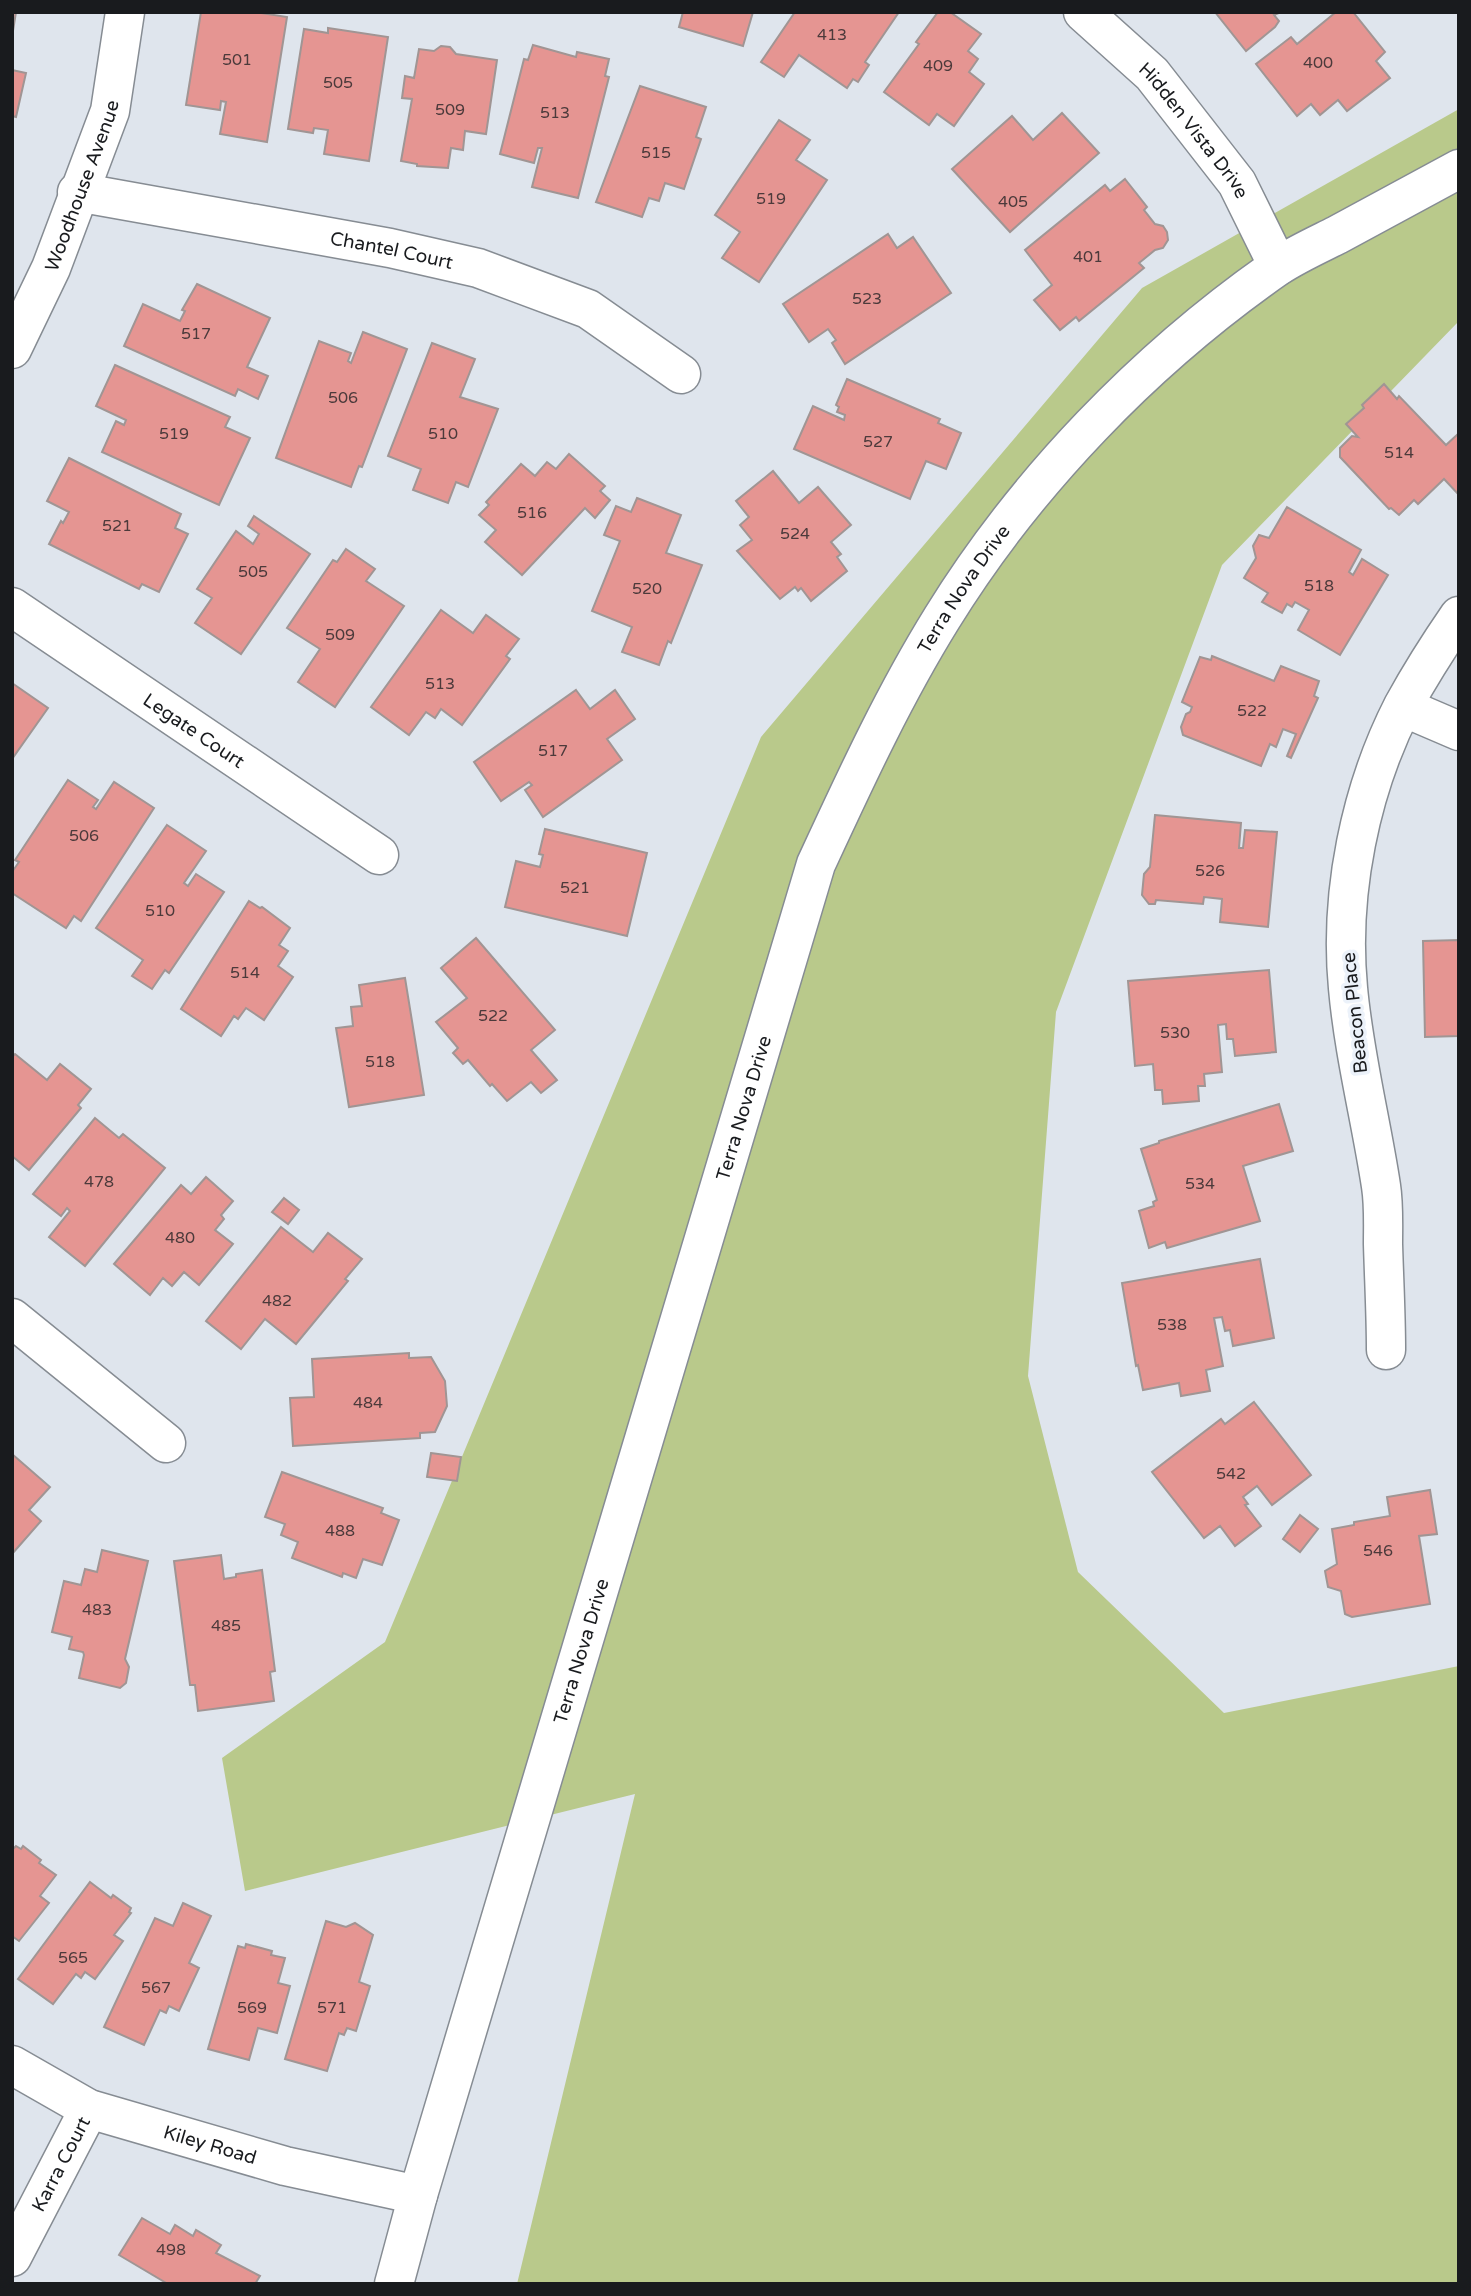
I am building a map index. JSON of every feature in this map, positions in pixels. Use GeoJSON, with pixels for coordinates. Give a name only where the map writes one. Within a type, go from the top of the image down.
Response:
{"type":"FeatureCollection","features":[{"type":"Feature","properties":{"kind":"street","name":"Woodhouse Avenue"},"geometry":{"type":"LineString","coordinates":[[12,349],[51,268],[110,111],[125,12]]}},
{"type":"Feature","properties":{"kind":"street","name":"Hidden Vista Drive"},"geometry":{"type":"LineString","coordinates":[[1083,12],[1152,74],[1237,183],[1278,266]]}},
{"type":"Feature","properties":{"kind":"street","name":"Terra Nova Drive"},"geometry":{"type":"LineString","coordinates":[[394,2284],[418,2195],[816,864],[877,733],[942,618],[990,547],[1073,446],[1132,386],[1186,338],[1278,266],[1459,169]]}},
{"type":"Feature","properties":{"kind":"street","name":"Chantel Court"},"geometry":{"type":"LineString","coordinates":[[78,192],[390,248],[478,268],[588,309],[681,374]]}},
{"type":"Feature","properties":{"kind":"street","name":"Legate Court"},"geometry":{"type":"LineString","coordinates":[[12,607],[379,855]]}},
{"type":"Feature","properties":{"kind":"street","name":"Beacon Place"},"geometry":{"type":"LineString","coordinates":[[1386,1350],[1381,1189],[1353,1035],[1347,985],[1346,935],[1353,859],[1384,748],[1403,707],[1459,616]]}},
{"type":"Feature","properties":{"kind":"street"},"geometry":{"type":"LineString","coordinates":[[1403,707],[1459,732]]}},
{"type":"Feature","properties":{"kind":"street"},"geometry":{"type":"LineString","coordinates":[[12,1318],[166,1443]]}},
{"type":"Feature","properties":{"kind":"street","name":"Kiley Road"},"geometry":{"type":"LineString","coordinates":[[12,2065],[89,2109],[285,2166],[418,2195]]}},
{"type":"Feature","properties":{"kind":"street","name":"Karra Court"},"geometry":{"type":"LineString","coordinates":[[12,2257],[89,2109]]}},
{"type":"Feature","properties":{"kind":"green space"},"geometry":{"type":"Polygon","coordinates":[[[1459,109],[1459,321],[1222,565],[1056,1012],[1028,1376],[1078,1572],[1224,1713],[1459,1666],[1459,2284],[517,2284],[635,1794],[245,1891],[222,1758],[385,1642],[761,737],[1142,288],[1459,109]]]}},
{"type":"Feature","properties":{"kind":"building"},"geometry":{"type":"Polygon","coordinates":[[[12,12],[16,12],[12,37],[12,12]]]}},
{"type":"Feature","properties":{"kind":"building"},"geometry":{"type":"Polygon","coordinates":[[[201,12],[255,12],[287,17],[267,142],[220,134],[226,102],[221,101],[220,110],[186,105],[201,12]]]}},
{"type":"Feature","properties":{"kind":"building"},"geometry":{"type":"Polygon","coordinates":[[[683,12],[753,12],[743,46],[679,27],[683,12]]]}},
{"type":"Feature","properties":{"kind":"building"},"geometry":{"type":"Polygon","coordinates":[[[795,12],[899,12],[865,62],[869,65],[858,82],[853,79],[847,88],[799,55],[784,77],[761,62],[795,12]]]}},
{"type":"Feature","properties":{"kind":"building"},"geometry":{"type":"Polygon","coordinates":[[[938,12],[950,12],[981,34],[968,51],[978,59],[969,72],[984,84],[954,126],[937,114],[929,125],[884,92],[919,44],[916,42],[938,12]]]}},
{"type":"Feature","properties":{"kind":"building"},"geometry":{"type":"Polygon","coordinates":[[[1215,12],[1281,12],[1274,15],[1279,21],[1275,27],[1246,51],[1215,12]]]}},
{"type":"Feature","properties":{"kind":"building"},"geometry":{"type":"Polygon","coordinates":[[[1336,12],[1353,12],[1385,52],[1376,61],[1390,78],[1347,111],[1338,100],[1320,115],[1311,104],[1297,116],[1256,64],[1291,37],[1297,44],[1336,12]]]}},
{"type":"Feature","properties":{"kind":"building"},"geometry":{"type":"Polygon","coordinates":[[[328,28],[388,37],[369,161],[324,154],[328,130],[314,128],[313,133],[288,129],[304,29],[328,33],[328,28]]]}},
{"type":"Feature","properties":{"kind":"building"},"geometry":{"type":"Polygon","coordinates":[[[533,45],[576,57],[577,52],[609,59],[605,76],[609,77],[578,198],[532,187],[542,148],[538,148],[534,163],[500,154],[524,59],[528,60],[533,45]]]}},
{"type":"Feature","properties":{"kind":"building"},"geometry":{"type":"Polygon","coordinates":[[[441,46],[450,47],[456,54],[497,60],[486,134],[465,131],[463,150],[451,148],[448,168],[417,166],[401,161],[412,99],[402,98],[405,76],[414,78],[419,49],[434,51],[441,46]]]}},
{"type":"Feature","properties":{"kind":"building"},"geometry":{"type":"Polygon","coordinates":[[[12,70],[26,73],[16,117],[12,116],[12,70]]]}},
{"type":"Feature","properties":{"kind":"building"},"geometry":{"type":"Polygon","coordinates":[[[640,86],[706,107],[696,137],[701,139],[684,189],[665,183],[659,201],[649,198],[642,217],[596,202],[640,86]]]}},
{"type":"Feature","properties":{"kind":"building"},"geometry":{"type":"Polygon","coordinates":[[[1062,113],[1099,153],[1010,232],[952,169],[1012,116],[1033,140],[1062,113]]]}},
{"type":"Feature","properties":{"kind":"building"},"geometry":{"type":"Polygon","coordinates":[[[779,120],[810,140],[796,160],[827,180],[759,282],[722,258],[740,232],[715,215],[779,120]]]}},
{"type":"Feature","properties":{"kind":"building"},"geometry":{"type":"Polygon","coordinates":[[[1125,179],[1147,207],[1144,210],[1155,224],[1163,226],[1168,240],[1163,248],[1155,250],[1139,263],[1144,268],[1079,321],[1076,317],[1060,330],[1034,300],[1052,285],[1025,250],[1105,185],[1110,191],[1125,179]]]}},
{"type":"Feature","properties":{"kind":"building"},"geometry":{"type":"Polygon","coordinates":[[[888,234],[897,248],[913,237],[951,293],[845,364],[832,343],[836,340],[828,329],[809,342],[783,304],[888,234]]]}},
{"type":"Feature","properties":{"kind":"building"},"geometry":{"type":"Polygon","coordinates":[[[197,284],[270,318],[247,367],[268,376],[258,399],[238,389],[235,396],[124,346],[143,304],[180,321],[185,311],[182,310],[197,284]]]}},
{"type":"Feature","properties":{"kind":"building"},"geometry":{"type":"Polygon","coordinates":[[[363,332],[407,349],[362,467],[359,466],[351,487],[276,458],[319,341],[351,353],[348,361],[351,363],[363,332]]]}},
{"type":"Feature","properties":{"kind":"building"},"geometry":{"type":"Polygon","coordinates":[[[432,343],[475,359],[460,397],[498,409],[468,487],[456,482],[448,503],[413,490],[421,469],[388,456],[432,343]]]}},
{"type":"Feature","properties":{"kind":"building"},"geometry":{"type":"Polygon","coordinates":[[[115,365],[230,417],[225,427],[250,438],[219,505],[102,452],[116,421],[124,425],[126,420],[96,406],[115,365]]]}},
{"type":"Feature","properties":{"kind":"building"},"geometry":{"type":"Polygon","coordinates":[[[847,379],[940,419],[938,423],[961,433],[946,469],[926,461],[910,499],[794,449],[813,406],[844,420],[845,415],[837,412],[839,407],[836,405],[847,379]]]}},
{"type":"Feature","properties":{"kind":"building"},"geometry":{"type":"Polygon","coordinates":[[[1384,384],[1446,445],[1459,433],[1459,495],[1444,479],[1418,504],[1414,500],[1399,515],[1389,509],[1340,457],[1340,448],[1352,436],[1358,437],[1346,424],[1384,384]]]}},
{"type":"Feature","properties":{"kind":"building"},"geometry":{"type":"Polygon","coordinates":[[[569,454],[605,486],[600,491],[610,500],[595,518],[585,508],[522,575],[485,542],[496,530],[479,515],[489,505],[486,502],[521,464],[535,476],[547,462],[556,469],[569,454]]]}},
{"type":"Feature","properties":{"kind":"building"},"geometry":{"type":"Polygon","coordinates":[[[69,458],[181,514],[175,528],[188,534],[159,592],[142,584],[139,589],[49,544],[69,512],[47,501],[69,458]]]}},
{"type":"Feature","properties":{"kind":"building"},"geometry":{"type":"Polygon","coordinates":[[[773,471],[799,503],[818,487],[851,525],[831,542],[841,554],[837,557],[847,571],[811,601],[801,588],[798,591],[795,587],[780,599],[737,551],[752,540],[740,525],[749,517],[736,501],[773,471]]]}},
{"type":"Feature","properties":{"kind":"building"},"geometry":{"type":"Polygon","coordinates":[[[637,498],[681,515],[666,553],[702,565],[671,643],[668,641],[659,665],[622,652],[632,627],[592,611],[620,541],[604,535],[616,506],[631,512],[637,498]]]}},
{"type":"Feature","properties":{"kind":"building"},"geometry":{"type":"Polygon","coordinates":[[[1287,507],[1361,550],[1349,572],[1353,575],[1362,559],[1388,575],[1340,655],[1298,630],[1309,610],[1295,602],[1292,607],[1287,604],[1282,613],[1262,602],[1268,593],[1244,578],[1256,558],[1253,546],[1259,535],[1269,538],[1287,507]]]}},
{"type":"Feature","properties":{"kind":"building"},"geometry":{"type":"Polygon","coordinates":[[[254,516],[310,554],[241,654],[195,623],[212,598],[197,589],[236,531],[253,544],[259,534],[248,526],[254,516]]]}},
{"type":"Feature","properties":{"kind":"building"},"geometry":{"type":"Polygon","coordinates":[[[346,549],[375,569],[366,581],[404,606],[335,707],[298,682],[320,649],[287,628],[333,560],[337,562],[346,549]]]}},
{"type":"Feature","properties":{"kind":"building"},"geometry":{"type":"Polygon","coordinates":[[[441,610],[473,633],[486,615],[519,639],[506,656],[510,659],[462,725],[441,709],[435,718],[426,712],[409,735],[371,707],[441,610]]]}},
{"type":"Feature","properties":{"kind":"building"},"geometry":{"type":"Polygon","coordinates":[[[1212,656],[1274,681],[1281,666],[1319,681],[1314,696],[1318,698],[1291,758],[1287,756],[1296,734],[1283,729],[1276,747],[1270,744],[1261,766],[1183,735],[1181,727],[1192,707],[1182,702],[1200,657],[1211,660],[1212,656]]]}},
{"type":"Feature","properties":{"kind":"building"},"geometry":{"type":"Polygon","coordinates":[[[12,683],[48,708],[12,759],[12,683]]]}},
{"type":"Feature","properties":{"kind":"building"},"geometry":{"type":"Polygon","coordinates":[[[576,690],[590,709],[615,690],[635,719],[607,739],[622,760],[543,817],[525,790],[532,785],[529,782],[501,801],[474,762],[576,690]]]}},
{"type":"Feature","properties":{"kind":"building"},"geometry":{"type":"Polygon","coordinates":[[[68,780],[98,800],[93,807],[96,809],[114,782],[154,808],[81,921],[74,916],[66,928],[12,893],[12,872],[19,862],[15,860],[68,780]]]}},
{"type":"Feature","properties":{"kind":"building"},"geometry":{"type":"Polygon","coordinates":[[[1155,815],[1241,823],[1239,848],[1243,848],[1245,830],[1277,832],[1268,927],[1220,922],[1222,899],[1204,897],[1203,904],[1156,900],[1155,904],[1149,904],[1142,895],[1144,874],[1150,867],[1155,815]]]}},
{"type":"Feature","properties":{"kind":"building"},"geometry":{"type":"Polygon","coordinates":[[[167,825],[206,851],[184,883],[188,886],[196,874],[224,892],[169,973],[165,970],[152,989],[132,976],[143,960],[96,928],[167,825]]]}},
{"type":"Feature","properties":{"kind":"building"},"geometry":{"type":"Polygon","coordinates":[[[545,829],[647,853],[627,936],[505,907],[516,861],[540,867],[543,855],[539,854],[545,829]]]}},
{"type":"Feature","properties":{"kind":"building"},"geometry":{"type":"Polygon","coordinates":[[[249,901],[262,907],[290,928],[279,945],[288,951],[278,966],[293,977],[264,1020],[246,1008],[238,1019],[234,1016],[221,1036],[181,1009],[249,901]]]}},
{"type":"Feature","properties":{"kind":"building"},"geometry":{"type":"Polygon","coordinates":[[[476,938],[555,1030],[531,1050],[557,1080],[541,1093],[531,1082],[507,1101],[468,1060],[463,1064],[453,1053],[458,1048],[436,1022],[467,998],[441,968],[476,938]]]}},
{"type":"Feature","properties":{"kind":"building"},"geometry":{"type":"Polygon","coordinates":[[[1459,940],[1459,1036],[1425,1037],[1423,941],[1459,940]]]}},
{"type":"Feature","properties":{"kind":"building"},"geometry":{"type":"Polygon","coordinates":[[[1269,970],[1276,1052],[1235,1056],[1233,1039],[1227,1039],[1226,1024],[1218,1025],[1222,1072],[1204,1074],[1205,1086],[1198,1086],[1199,1101],[1163,1104],[1162,1090],[1155,1090],[1153,1064],[1135,1066],[1128,981],[1269,970]]]}},
{"type":"Feature","properties":{"kind":"building"},"geometry":{"type":"Polygon","coordinates":[[[405,978],[424,1095],[349,1107],[336,1028],[353,1026],[351,1007],[362,1006],[359,985],[405,978]]]}},
{"type":"Feature","properties":{"kind":"building"},"geometry":{"type":"Polygon","coordinates":[[[15,1054],[47,1080],[60,1064],[91,1089],[78,1105],[81,1108],[29,1170],[12,1156],[12,1057],[15,1054]]]}},
{"type":"Feature","properties":{"kind":"building"},"geometry":{"type":"Polygon","coordinates":[[[1279,1104],[1293,1151],[1243,1166],[1260,1221],[1167,1248],[1165,1242],[1149,1248],[1139,1211],[1154,1206],[1153,1202],[1157,1200],[1141,1149],[1279,1104]]]}},
{"type":"Feature","properties":{"kind":"building"},"geometry":{"type":"Polygon","coordinates":[[[95,1118],[119,1138],[123,1134],[165,1168],[85,1266],[49,1237],[70,1211],[67,1208],[61,1216],[33,1194],[95,1118]]]}},
{"type":"Feature","properties":{"kind":"building"},"geometry":{"type":"Polygon","coordinates":[[[206,1177],[233,1201],[221,1215],[224,1219],[215,1230],[233,1244],[199,1285],[184,1272],[172,1286],[163,1278],[150,1295],[114,1264],[181,1185],[191,1194],[206,1177]]]}},
{"type":"Feature","properties":{"kind":"building"},"geometry":{"type":"Polygon","coordinates":[[[284,1198],[299,1210],[288,1224],[272,1212],[284,1198]]]}},
{"type":"Feature","properties":{"kind":"building"},"geometry":{"type":"Polygon","coordinates":[[[281,1227],[313,1252],[328,1233],[362,1259],[345,1279],[348,1281],[296,1344],[265,1319],[241,1349],[206,1321],[281,1227]]]}},
{"type":"Feature","properties":{"kind":"building"},"geometry":{"type":"Polygon","coordinates":[[[1260,1259],[1274,1338],[1233,1346],[1230,1330],[1225,1331],[1222,1317],[1214,1318],[1223,1366],[1206,1370],[1210,1391],[1181,1396],[1179,1383],[1143,1390],[1138,1365],[1136,1366],[1122,1283],[1260,1259]]]}},
{"type":"Feature","properties":{"kind":"building"},"geometry":{"type":"Polygon","coordinates":[[[409,1353],[409,1358],[431,1357],[445,1381],[447,1406],[435,1432],[420,1433],[420,1438],[293,1446],[290,1398],[314,1397],[312,1359],[409,1353]]]}},
{"type":"Feature","properties":{"kind":"building"},"geometry":{"type":"Polygon","coordinates":[[[1254,1402],[1311,1475],[1272,1505],[1257,1486],[1243,1497],[1248,1504],[1245,1505],[1261,1526],[1235,1546],[1220,1526],[1204,1538],[1152,1472],[1221,1419],[1225,1424],[1254,1402]]]}},
{"type":"Feature","properties":{"kind":"building"},"geometry":{"type":"Polygon","coordinates":[[[431,1453],[461,1457],[457,1481],[427,1477],[431,1453]]]}},
{"type":"Feature","properties":{"kind":"building"},"geometry":{"type":"Polygon","coordinates":[[[12,1454],[50,1487],[29,1510],[41,1521],[12,1554],[12,1454]]]}},
{"type":"Feature","properties":{"kind":"building"},"geometry":{"type":"Polygon","coordinates":[[[282,1472],[383,1508],[381,1513],[399,1520],[382,1565],[363,1559],[356,1578],[343,1573],[342,1577],[292,1558],[298,1542],[281,1535],[285,1524],[265,1517],[282,1472]]]}},
{"type":"Feature","properties":{"kind":"building"},"geometry":{"type":"Polygon","coordinates":[[[1430,1490],[1437,1534],[1419,1536],[1430,1604],[1352,1617],[1345,1614],[1341,1591],[1328,1587],[1325,1571],[1337,1564],[1332,1529],[1390,1516],[1387,1497],[1430,1490]]]}},
{"type":"Feature","properties":{"kind":"building"},"geometry":{"type":"Polygon","coordinates":[[[1300,1515],[1318,1529],[1300,1552],[1283,1539],[1300,1515]]]}},
{"type":"Feature","properties":{"kind":"building"},"geometry":{"type":"Polygon","coordinates":[[[102,1550],[148,1561],[125,1659],[129,1667],[126,1683],[120,1688],[79,1678],[83,1652],[69,1649],[72,1637],[52,1632],[64,1581],[81,1585],[85,1569],[97,1572],[102,1550]]]}},
{"type":"Feature","properties":{"kind":"building"},"geometry":{"type":"Polygon","coordinates":[[[221,1555],[224,1579],[262,1570],[275,1671],[270,1672],[274,1701],[198,1711],[195,1685],[190,1685],[174,1561],[221,1555]]]}},
{"type":"Feature","properties":{"kind":"building"},"geometry":{"type":"Polygon","coordinates":[[[16,1846],[21,1849],[23,1846],[41,1860],[39,1863],[56,1875],[40,1896],[49,1903],[19,1941],[12,1936],[12,1850],[16,1846]]]}},
{"type":"Feature","properties":{"kind":"building"},"geometry":{"type":"Polygon","coordinates":[[[90,1882],[111,1898],[113,1895],[131,1908],[131,1913],[114,1935],[123,1941],[95,1979],[85,1972],[81,1978],[76,1974],[53,2004],[18,1979],[90,1882]]]}},
{"type":"Feature","properties":{"kind":"building"},"geometry":{"type":"Polygon","coordinates":[[[183,1903],[211,1916],[189,1963],[199,1968],[179,2011],[169,2006],[166,2013],[160,2010],[144,2045],[104,2027],[155,1918],[173,1926],[183,1903]]]}},
{"type":"Feature","properties":{"kind":"building"},"geometry":{"type":"Polygon","coordinates":[[[326,1921],[346,1927],[355,1923],[373,1935],[359,1982],[370,1986],[356,2031],[347,2028],[344,2035],[339,2033],[327,2071],[285,2059],[326,1921]]]}},
{"type":"Feature","properties":{"kind":"building"},"geometry":{"type":"Polygon","coordinates":[[[246,1944],[272,1951],[271,1955],[285,1958],[278,1983],[290,1986],[277,2033],[258,2028],[249,2060],[208,2049],[238,1946],[245,1948],[246,1944]]]}},
{"type":"Feature","properties":{"kind":"building"},"geometry":{"type":"Polygon","coordinates":[[[142,2218],[170,2234],[175,2225],[193,2236],[196,2230],[221,2245],[216,2253],[260,2276],[255,2284],[168,2284],[119,2255],[142,2218]]]}}]}
